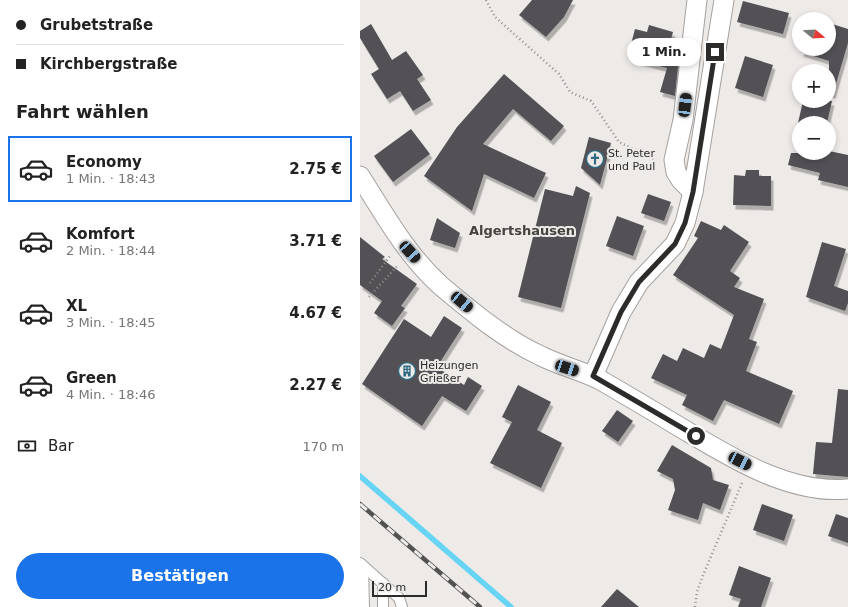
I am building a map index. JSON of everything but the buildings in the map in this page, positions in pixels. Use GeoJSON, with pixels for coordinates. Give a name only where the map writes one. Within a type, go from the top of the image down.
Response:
{"type":"FeatureCollection","features":[{"type":"Feature","properties":{"kind":"street"},"geometry":{"type":"LineString","coordinates":[[693,192],[681,180],[676,172],[674,160],[684,120],[697,0]]}},
{"type":"Feature","properties":{"kind":"street"},"geometry":{"type":"LineString","coordinates":[[593,376],[621,312],[639,282],[675,244],[685,223],[693,192],[724,0]]}},
{"type":"Feature","properties":{"kind":"street"},"geometry":{"type":"LineString","coordinates":[[360,176],[406,247],[439,283],[473,312],[512,340],[540,356],[567,368],[593,376],[749,466],[776,478],[806,485],[848,489]]}},
{"type":"Feature","properties":{"kind":"lane"},"geometry":{"type":"LineString","coordinates":[[362,565],[399,598],[402,607]]}},
{"type":"Feature","properties":{"kind":"lane"},"geometry":{"type":"LineString","coordinates":[[362,565],[364,607]]}},
{"type":"Feature","properties":{"kind":"lane"},"geometry":{"type":"LineString","coordinates":[[383,583],[384,607]]}},
{"type":"Feature","properties":{"kind":"path"},"geometry":{"type":"LineString","coordinates":[[486,0],[495,17],[559,74],[570,92],[591,101],[619,142],[661,162],[666,171],[676,172]]}},
{"type":"Feature","properties":{"kind":"path"},"geometry":{"type":"LineString","coordinates":[[370,283],[406,247]]}},
{"type":"Feature","properties":{"kind":"path"},"geometry":{"type":"LineString","coordinates":[[369,297],[406,247]]}},
{"type":"Feature","properties":{"kind":"path"},"geometry":{"type":"LineString","coordinates":[[695,607],[697,592],[704,573],[749,466]]}},
{"type":"Feature","properties":{"kind":"waterway"},"geometry":{"type":"LineString","coordinates":[[360,476],[511,607]]}},
{"type":"Feature","properties":{"kind":"railway"},"geometry":{"type":"LineString","coordinates":[[360,504],[480,607]]}},
{"type":"Feature","properties":{"kind":"place","name":"St. Peter und Paul"},"geometry":{"type":"Point","coordinates":[595,159]}},
{"type":"Feature","properties":{"kind":"place","name":"Heizungen Grießer"},"geometry":{"type":"Point","coordinates":[407,371]}},
{"type":"Feature","properties":{"kind":"district","name":"Algertshausen"},"geometry":{"type":"Point","coordinates":[522,230]}},
{"type":"Feature","properties":{"kind":"route"},"geometry":{"type":"LineString","coordinates":[[696,436],[593,376],[621,312],[639,282],[675,244],[685,223],[693,192],[715,52]]}}]}
